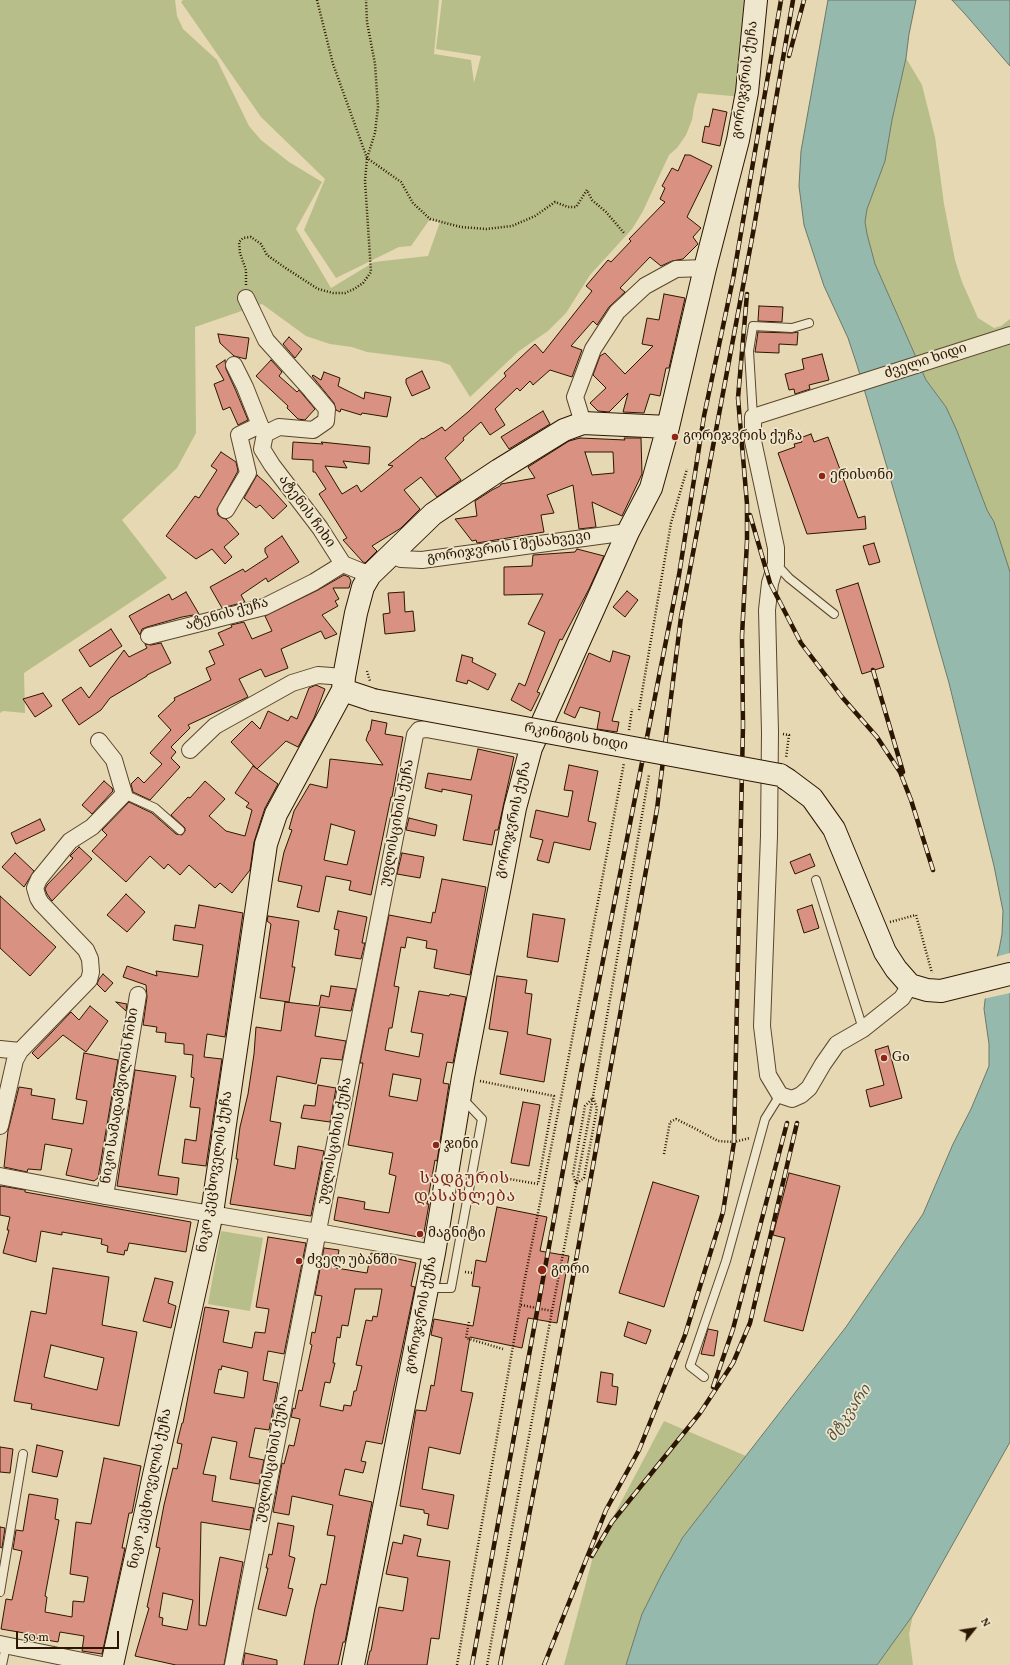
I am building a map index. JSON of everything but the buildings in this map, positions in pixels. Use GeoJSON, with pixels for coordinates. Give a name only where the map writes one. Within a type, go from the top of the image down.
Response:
{"type":"FeatureCollection","features":[{"type":"Feature","properties":{"kind":"main road","name":"გორიჯვრის ქუჩა"},"geometry":{"type":"LineString","coordinates":[[353,1665],[434,1253],[462,1087],[515,808],[531,748],[628,532],[652,488],[738,140],[747,92],[756,0]]}},
{"type":"Feature","properties":{"kind":"main road","name":"ნიკო კეცხოველის ქუჩა"},"geometry":{"type":"LineString","coordinates":[[112,1665],[212,1214],[266,844],[276,814],[344,684],[356,613],[363,587],[370,575],[433,514],[546,440],[564,430],[583,423],[668,427]]}},
{"type":"Feature","properties":{"kind":"main road","name":"რკინიგის ხიდი"},"geometry":{"type":"LineString","coordinates":[[344,684],[373,700],[780,775],[812,798],[834,829],[885,952],[896,969],[910,985]]}},
{"type":"Feature","properties":{"kind":"main road"},"geometry":{"type":"LineString","coordinates":[[910,985],[927,990],[940,991],[1010,974]]}},
{"type":"Feature","properties":{"kind":"street"},"geometry":{"type":"LineString","coordinates":[[583,423],[575,397],[594,349],[617,312],[645,286],[676,269],[706,268]]}},
{"type":"Feature","properties":{"kind":"street"},"geometry":{"type":"LineString","coordinates":[[226,510],[248,473],[239,435],[279,427],[313,430],[326,421],[327,409],[266,340],[246,298]]}},
{"type":"Feature","properties":{"kind":"street","name":"ძველი ხიდი"},"geometry":{"type":"LineString","coordinates":[[753,417],[842,390],[1010,335]]}},
{"type":"Feature","properties":{"kind":"street","name":"ატენის ჩიხი"},"geometry":{"type":"LineString","coordinates":[[234,365],[245,387],[262,430],[262,449],[320,528],[343,564],[370,575]]}},
{"type":"Feature","properties":{"kind":"street"},"geometry":{"type":"LineString","coordinates":[[753,417],[753,441],[776,548],[776,564],[770,583],[767,610],[770,732],[762,1026],[768,1076],[780,1095],[792,1098],[801,1095],[809,1088],[837,1044],[863,1029],[902,998],[910,985]]}},
{"type":"Feature","properties":{"kind":"street","name":"გორიჯვრის I შესახვევი"},"geometry":{"type":"LineString","coordinates":[[391,554],[401,559],[422,560],[628,532]]}},
{"type":"Feature","properties":{"kind":"street","name":"ატენის ქუჩა"},"geometry":{"type":"LineString","coordinates":[[149,636],[264,607],[314,582],[343,564]]}},
{"type":"Feature","properties":{"kind":"street"},"geometry":{"type":"LineString","coordinates":[[190,750],[215,726],[292,683],[318,675],[344,684]]}},
{"type":"Feature","properties":{"kind":"street","name":"უფლისციხის ქუჩა"},"geometry":{"type":"LineString","coordinates":[[233,1665],[415,736],[419,730],[426,729],[531,748]]}},
{"type":"Feature","properties":{"kind":"street"},"geometry":{"type":"LineString","coordinates":[[0,1126],[12,1069],[20,1051],[89,980],[91,972],[90,959],[86,950],[41,903],[35,888],[39,879],[70,841],[92,827],[124,794],[114,760],[99,741]]}},
{"type":"Feature","properties":{"kind":"street","name":"ნიკო სამადაშვილის ჩიხი"},"geometry":{"type":"LineString","coordinates":[[105,1196],[138,995]]}},
{"type":"Feature","properties":{"kind":"street"},"geometry":{"type":"LineString","coordinates":[[0,1049],[20,1051]]}},
{"type":"Feature","properties":{"kind":"street"},"geometry":{"type":"LineString","coordinates":[[0,1176],[105,1196],[434,1253]]}},
{"type":"Feature","properties":{"kind":"street"},"geometry":{"type":"LineString","coordinates":[[3,1645],[102,1665]]}},
{"type":"Feature","properties":{"kind":"lane"},"geometry":{"type":"LineString","coordinates":[[753,417],[749,351],[752,326],[792,328],[809,323]]}},
{"type":"Feature","properties":{"kind":"lane"},"geometry":{"type":"LineString","coordinates":[[776,564],[789,578],[834,614]]}},
{"type":"Feature","properties":{"kind":"lane"},"geometry":{"type":"LineString","coordinates":[[124,794],[155,808],[180,830]]}},
{"type":"Feature","properties":{"kind":"lane"},"geometry":{"type":"LineString","coordinates":[[816,880],[863,1029]]}},
{"type":"Feature","properties":{"kind":"lane"},"geometry":{"type":"LineString","coordinates":[[427,1288],[451,1288],[482,1119],[462,1087]]}},
{"type":"Feature","properties":{"kind":"lane"},"geometry":{"type":"LineString","coordinates":[[704,1377],[690,1366],[726,1261],[765,1119],[780,1095]]}},
{"type":"Feature","properties":{"kind":"lane"},"geometry":{"type":"LineString","coordinates":[[0,1592],[23,1454]]}},
{"type":"Feature","properties":{"kind":"lane"},"geometry":{"type":"LineString","coordinates":[[2,1665],[3,1645]]}},
{"type":"Feature","properties":{"kind":"path"},"geometry":{"type":"LineString","coordinates":[[317,0],[333,64],[367,158],[401,182],[413,203],[430,219],[467,227],[486,229],[512,226],[535,216],[555,202],[568,207],[576,207],[587,190],[592,200],[606,212],[624,233]]}},
{"type":"Feature","properties":{"kind":"path"},"geometry":{"type":"LineString","coordinates":[[246,298],[246,270],[240,253],[239,242],[243,238],[251,238],[261,244],[267,255],[318,289],[333,293],[345,293],[354,289],[363,283],[371,272],[365,181],[367,158],[375,133],[378,107],[375,64],[367,22],[366,0]]}},
{"type":"Feature","properties":{"kind":"path"},"geometry":{"type":"LineString","coordinates":[[639,710],[671,523],[687,469]]}},
{"type":"Feature","properties":{"kind":"path"},"geometry":{"type":"LineString","coordinates":[[628,737],[632,709]]}},
{"type":"Feature","properties":{"kind":"path"},"geometry":{"type":"LineString","coordinates":[[457,1665],[521,1305],[624,758]]}},
{"type":"Feature","properties":{"kind":"path"},"geometry":{"type":"LineString","coordinates":[[487,1665],[593,1098],[649,775]]}},
{"type":"Feature","properties":{"kind":"path"},"geometry":{"type":"LineString","coordinates":[[462,1087],[554,1096],[561,1098]]}},
{"type":"Feature","properties":{"kind":"path"},"geometry":{"type":"LineString","coordinates":[[538,1184],[554,1096]]}},
{"type":"Feature","properties":{"kind":"path"},"geometry":{"type":"LineString","coordinates":[[576,1184],[584,1178],[597,1108],[593,1098]]}},
{"type":"Feature","properties":{"kind":"path"},"geometry":{"type":"LineString","coordinates":[[576,1184],[573,1174],[585,1106],[593,1098]]}},
{"type":"Feature","properties":{"kind":"path"},"geometry":{"type":"LineString","coordinates":[[664,1154],[670,1122],[676,1119],[718,1141],[734,1142],[760,1136]]}},
{"type":"Feature","properties":{"kind":"path"},"geometry":{"type":"LineString","coordinates":[[472,1173],[544,1185]]}},
{"type":"Feature","properties":{"kind":"path"},"geometry":{"type":"LineString","coordinates":[[521,1305],[552,1311]]}},
{"type":"Feature","properties":{"kind":"path"},"geometry":{"type":"LineString","coordinates":[[469,1322],[466,1338],[503,1349]]}},
{"type":"Feature","properties":{"kind":"green space"},"geometry":{"type":"Polygon","coordinates":[[[0,0],[175,0],[177,16],[183,29],[217,60],[249,126],[261,140],[289,162],[322,182],[296,229],[331,288],[374,262],[428,256],[440,222],[430,219],[411,246],[399,247],[336,278],[304,230],[325,179],[261,117],[181,2],[183,0],[439,0],[434,54],[471,60],[474,83],[481,56],[436,49],[442,0],[767,0],[759,72],[754,98],[698,93],[692,120],[686,135],[677,148],[669,155],[643,211],[632,229],[590,275],[566,313],[548,331],[519,351],[470,397],[450,365],[439,361],[367,352],[352,347],[330,344],[306,336],[262,304],[195,327],[196,433],[177,468],[122,520],[167,578],[24,673],[25,713],[3,711],[0,713],[0,0]]]}},
{"type":"Feature","properties":{"kind":"green space"},"geometry":{"type":"Polygon","coordinates":[[[906,58],[922,85],[935,137],[944,204],[955,260],[962,282],[978,318],[994,328],[1001,326],[1010,319],[1010,572],[994,522],[987,510],[957,431],[946,407],[926,380],[875,264],[867,234],[865,222],[867,209],[885,161],[892,120],[906,58]]]}},
{"type":"Feature","properties":{"kind":"green space"},"geometry":{"type":"Polygon","coordinates":[[[221,1231],[263,1238],[250,1311],[208,1304],[221,1231]]]}},
{"type":"Feature","properties":{"kind":"green space"},"geometry":{"type":"Polygon","coordinates":[[[664,1421],[746,1456],[683,1537],[642,1614],[626,1665],[564,1665],[594,1553],[664,1421]]]}},
{"type":"Feature","properties":{"kind":"green space"},"geometry":{"type":"Polygon","coordinates":[[[913,1615],[909,1634],[913,1665],[877,1665],[913,1615]]]}},
{"type":"Feature","properties":{"kind":"water","name":"მტკვარი"},"geometry":{"type":"Polygon","coordinates":[[[828,0],[916,0],[885,161],[867,209],[865,222],[875,264],[926,380],[946,407],[957,431],[987,510],[994,522],[1010,572],[1010,1442],[913,1615],[877,1665],[626,1665],[642,1614],[683,1537],[846,1327],[923,1214],[989,1066],[989,1044],[984,1009],[986,992],[999,950],[1002,934],[1003,911],[994,866],[949,683],[857,365],[848,338],[824,286],[804,225],[799,186],[801,151],[828,0]]]}},
{"type":"Feature","properties":{"kind":"water"},"geometry":{"type":"Polygon","coordinates":[[[952,0],[1010,0],[1010,66],[965,14],[952,0]]]}},
{"type":"Feature","properties":{"kind":"pier"},"geometry":{"type":"Polygon","coordinates":[[[1010,953],[1010,993],[983,999],[984,991],[995,957],[1010,953]]]}},
{"type":"Feature","properties":{"kind":"railway"},"geometry":{"type":"LineString","coordinates":[[472,1665],[582,1067],[679,575],[704,416],[733,279],[781,0]]}},
{"type":"Feature","properties":{"kind":"railway"},"geometry":{"type":"LineString","coordinates":[[500,1665],[545,1433],[657,809],[681,617],[753,233],[793,0]]}},
{"type":"Feature","properties":{"kind":"railway"},"geometry":{"type":"LineString","coordinates":[[789,56],[804,0]]}},
{"type":"Feature","properties":{"kind":"railway"},"geometry":{"type":"LineString","coordinates":[[544,1665],[606,1510],[639,1450],[685,1335],[723,1212],[734,1142],[743,725],[742,636],[747,541],[747,504],[738,398],[747,294]]}},
{"type":"Feature","properties":{"kind":"railway"},"geometry":{"type":"LineString","coordinates":[[750,515],[770,583],[801,643],[842,697],[877,737],[900,772],[911,800],[933,870]]}},
{"type":"Feature","properties":{"kind":"railway"},"geometry":{"type":"LineString","coordinates":[[873,670],[903,772]]}},
{"type":"Feature","properties":{"kind":"railway"},"geometry":{"type":"LineString","coordinates":[[713,1387],[733,1329],[787,1123]]}},
{"type":"Feature","properties":{"kind":"railway"},"geometry":{"type":"LineString","coordinates":[[592,1556],[612,1522],[700,1413],[733,1363],[750,1323],[797,1123]]}},
{"type":"Feature","properties":{"kind":"place","name":"გორიჯვრის ქუჩა"},"geometry":{"type":"Point","coordinates":[675,437]}},
{"type":"Feature","properties":{"kind":"place","name":"ერისონი"},"geometry":{"type":"Point","coordinates":[822,476]}},
{"type":"Feature","properties":{"kind":"place","name":"Go"},"geometry":{"type":"Point","coordinates":[884,1058]}},
{"type":"Feature","properties":{"kind":"place","name":"ჯინი"},"geometry":{"type":"Point","coordinates":[436,1145]}},
{"type":"Feature","properties":{"kind":"place","name":"მაგნიტი"},"geometry":{"type":"Point","coordinates":[420,1234]}},
{"type":"Feature","properties":{"kind":"place","name":"ძველ უბანში"},"geometry":{"type":"Point","coordinates":[299,1261]}},
{"type":"Feature","properties":{"kind":"place","name":"გორი"},"geometry":{"type":"Point","coordinates":[542,1270]}},
{"type":"Feature","properties":{"kind":"district","name":"სადგურის დასახლება"},"geometry":{"type":"Point","coordinates":[465,1189]}}]}
